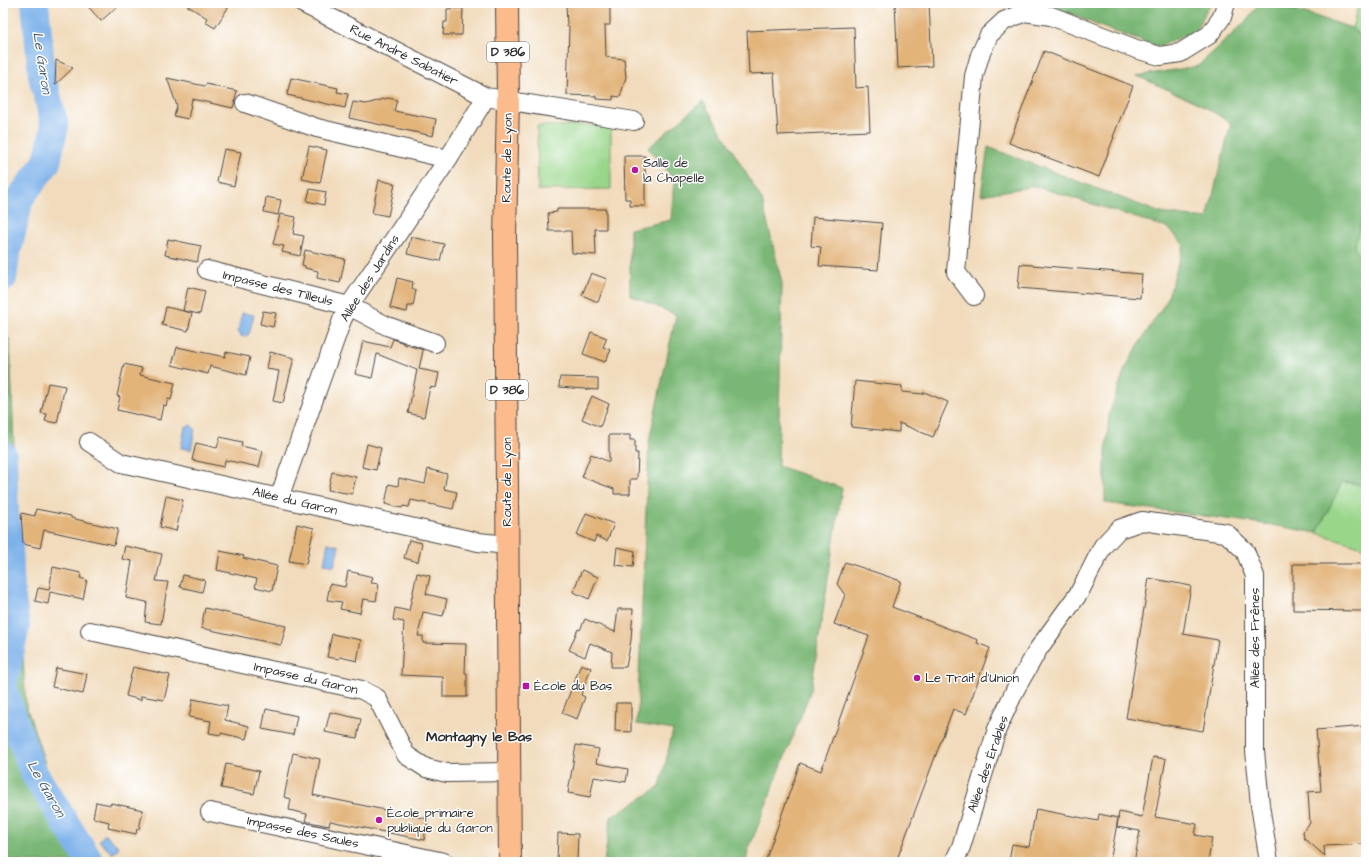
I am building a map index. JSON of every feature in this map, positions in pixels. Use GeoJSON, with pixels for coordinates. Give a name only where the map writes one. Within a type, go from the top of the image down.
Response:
{"type":"FeatureCollection","features":[{"type":"Feature","properties":{"kind":"main road","name":"D 386"},"geometry":{"type":"LineString","coordinates":[[507,3],[508,101]]}},
{"type":"Feature","properties":{"kind":"main road","name":"Route de Lyon"},"geometry":{"type":"LineString","coordinates":[[508,101],[506,236],[510,862]]}},
{"type":"Feature","properties":{"kind":"street","name":"Rue André Sabatier"},"geometry":{"type":"LineString","coordinates":[[302,3],[486,97],[634,121]]}},
{"type":"Feature","properties":{"kind":"street"},"geometry":{"type":"LineString","coordinates":[[974,296],[956,272],[974,76],[980,55],[989,35],[1004,21],[1025,12],[1051,16],[1136,49],[1160,56],[1180,53],[1209,35],[1222,17],[1226,3]]}},
{"type":"Feature","properties":{"kind":"street","name":"Allée des Jardins"},"geometry":{"type":"LineString","coordinates":[[279,498],[342,320],[448,159],[486,97]]}},
{"type":"Feature","properties":{"kind":"street"},"geometry":{"type":"LineString","coordinates":[[245,103],[317,128],[448,159]]}},
{"type":"Feature","properties":{"kind":"street","name":"Impasse des Tilleuls"},"geometry":{"type":"LineString","coordinates":[[207,270],[350,306],[387,326],[435,343]]}},
{"type":"Feature","properties":{"kind":"street","name":"Allée du Garon"},"geometry":{"type":"LineString","coordinates":[[89,442],[121,463],[478,542],[508,545]]}},
{"type":"Feature","properties":{"kind":"street","name":"Allée des Frênes"},"geometry":{"type":"LineString","coordinates":[[1119,529],[1142,521],[1226,533],[1246,552],[1255,576],[1255,751],[1260,805],[1269,862]]}},
{"type":"Feature","properties":{"kind":"street","name":"Allée des Érables"},"geometry":{"type":"LineString","coordinates":[[954,862],[997,729],[1016,688],[1039,648],[1079,592],[1103,546],[1119,529]]}},
{"type":"Feature","properties":{"kind":"street","name":"Impasse du Garon"},"geometry":{"type":"LineString","coordinates":[[90,631],[362,690],[377,698],[406,754],[426,768],[447,773],[509,772]]}},
{"type":"Feature","properties":{"kind":"street","name":"Impasse des Saules"},"geometry":{"type":"LineString","coordinates":[[210,812],[444,862]]}},
{"type":"Feature","properties":{"kind":"green space"},"geometry":{"type":"Polygon","coordinates":[[[1010,3],[1045,3],[1010,6],[1010,3]]]}},
{"type":"Feature","properties":{"kind":"green space"},"geometry":{"type":"Polygon","coordinates":[[[1045,3],[1211,3],[1195,31],[1158,47],[1102,27],[1045,3]]]}},
{"type":"Feature","properties":{"kind":"green space"},"geometry":{"type":"Polygon","coordinates":[[[1260,3],[1274,3],[1352,28],[1366,41],[1366,204],[1354,248],[1366,265],[1366,485],[1342,482],[1317,533],[1272,525],[1105,503],[1105,465],[1109,415],[1124,371],[1167,300],[1184,245],[1168,228],[1035,186],[981,195],[988,147],[1161,213],[1207,219],[1231,123],[1200,104],[1137,76],[1198,66],[1245,22],[1260,3]]]}},
{"type":"Feature","properties":{"kind":"green space"},"geometry":{"type":"Polygon","coordinates":[[[1359,3],[1366,3],[1366,41],[1352,28],[1359,3]]]}},
{"type":"Feature","properties":{"kind":"green space"},"geometry":{"type":"Polygon","coordinates":[[[703,101],[762,200],[782,283],[778,466],[842,488],[811,690],[748,851],[746,862],[604,862],[611,817],[660,787],[673,730],[637,724],[649,441],[676,315],[630,295],[630,229],[671,220],[674,180],[648,148],[703,101]]]}},
{"type":"Feature","properties":{"kind":"green space"},"geometry":{"type":"Polygon","coordinates":[[[611,125],[611,189],[538,190],[537,126],[611,125]]]}},
{"type":"Feature","properties":{"kind":"green space"},"geometry":{"type":"Polygon","coordinates":[[[1366,204],[1366,265],[1354,248],[1366,204]]]}},
{"type":"Feature","properties":{"kind":"green space"},"geometry":{"type":"Polygon","coordinates":[[[3,335],[10,339],[20,609],[26,705],[55,794],[98,862],[3,862],[3,335]]]}},
{"type":"Feature","properties":{"kind":"green space"},"geometry":{"type":"Polygon","coordinates":[[[1342,482],[1366,485],[1366,548],[1317,533],[1342,482]]]}},
{"type":"Feature","properties":{"kind":"water"},"geometry":{"type":"Polygon","coordinates":[[[242,313],[254,315],[249,334],[245,337],[241,336],[238,332],[242,313]]]}},
{"type":"Feature","properties":{"kind":"water"},"geometry":{"type":"Polygon","coordinates":[[[191,425],[195,429],[191,450],[181,448],[185,427],[191,425]]]}},
{"type":"Feature","properties":{"kind":"water"},"geometry":{"type":"Polygon","coordinates":[[[328,543],[339,546],[334,566],[324,564],[328,543]]]}},
{"type":"Feature","properties":{"kind":"water"},"geometry":{"type":"Polygon","coordinates":[[[105,834],[119,847],[113,854],[99,841],[105,834]]]}},
{"type":"Feature","properties":{"kind":"building"},"geometry":{"type":"Polygon","coordinates":[[[85,3],[121,3],[101,21],[85,3]]]}},
{"type":"Feature","properties":{"kind":"building"},"geometry":{"type":"Polygon","coordinates":[[[183,3],[231,3],[215,28],[205,22],[207,18],[183,3]]]}},
{"type":"Feature","properties":{"kind":"building"},"geometry":{"type":"Polygon","coordinates":[[[566,3],[610,3],[610,25],[605,25],[606,57],[624,59],[626,77],[620,97],[613,96],[613,100],[596,99],[596,96],[567,95],[569,26],[567,26],[566,3]]]}},
{"type":"Feature","properties":{"kind":"building"},"geometry":{"type":"Polygon","coordinates":[[[895,3],[929,3],[932,66],[898,68],[895,3]]]}},
{"type":"Feature","properties":{"kind":"building"},"geometry":{"type":"Polygon","coordinates":[[[463,8],[462,35],[443,35],[444,22],[447,22],[447,9],[463,8]]]}},
{"type":"Feature","properties":{"kind":"building"},"geometry":{"type":"Polygon","coordinates":[[[854,27],[856,88],[868,87],[870,131],[778,135],[774,73],[749,74],[747,31],[854,27]]]}},
{"type":"Feature","properties":{"kind":"building"},"geometry":{"type":"Polygon","coordinates":[[[1044,51],[1133,86],[1099,177],[1009,143],[1044,51]]]}},
{"type":"Feature","properties":{"kind":"building"},"geometry":{"type":"Polygon","coordinates":[[[56,60],[73,68],[55,85],[56,60]]]}},
{"type":"Feature","properties":{"kind":"building"},"geometry":{"type":"Polygon","coordinates":[[[167,78],[205,86],[206,84],[237,91],[233,108],[192,99],[188,119],[174,116],[177,106],[167,78]]]}},
{"type":"Feature","properties":{"kind":"building"},"geometry":{"type":"Polygon","coordinates":[[[291,78],[338,88],[337,92],[348,94],[345,108],[287,95],[291,78]]]}},
{"type":"Feature","properties":{"kind":"building"},"geometry":{"type":"Polygon","coordinates":[[[388,98],[397,100],[394,111],[436,119],[433,136],[349,118],[353,102],[366,104],[388,98]]]}},
{"type":"Feature","properties":{"kind":"building"},"geometry":{"type":"Polygon","coordinates":[[[309,146],[327,150],[320,183],[302,179],[309,146]]]}},
{"type":"Feature","properties":{"kind":"building"},"geometry":{"type":"Polygon","coordinates":[[[224,149],[241,152],[234,186],[217,182],[224,149]]]}},
{"type":"Feature","properties":{"kind":"building","name":"Salle de la Chapelle"},"geometry":{"type":"Polygon","coordinates":[[[624,156],[645,156],[645,206],[630,206],[630,199],[625,199],[624,156]]]}},
{"type":"Feature","properties":{"kind":"building"},"geometry":{"type":"Polygon","coordinates":[[[379,180],[395,184],[388,216],[372,213],[379,180]]]}},
{"type":"Feature","properties":{"kind":"building"},"geometry":{"type":"Polygon","coordinates":[[[310,189],[326,192],[324,205],[307,201],[310,189]]]}},
{"type":"Feature","properties":{"kind":"building"},"geometry":{"type":"Polygon","coordinates":[[[266,197],[281,200],[278,215],[264,212],[266,197]]]}},
{"type":"Feature","properties":{"kind":"building"},"geometry":{"type":"Polygon","coordinates":[[[557,209],[606,209],[606,229],[595,229],[596,255],[572,253],[571,231],[549,231],[548,213],[557,212],[557,209]]]}},
{"type":"Feature","properties":{"kind":"building"},"geometry":{"type":"Polygon","coordinates":[[[280,214],[296,217],[293,234],[304,236],[300,256],[282,252],[284,246],[273,244],[280,214]]]}},
{"type":"Feature","properties":{"kind":"building"},"geometry":{"type":"Polygon","coordinates":[[[813,217],[882,223],[878,270],[819,266],[821,247],[811,246],[813,217]]]}},
{"type":"Feature","properties":{"kind":"building"},"geometry":{"type":"Polygon","coordinates":[[[411,237],[444,244],[440,261],[407,254],[411,237]]]}},
{"type":"Feature","properties":{"kind":"building"},"geometry":{"type":"Polygon","coordinates":[[[168,239],[201,246],[197,262],[165,255],[168,239]]]}},
{"type":"Feature","properties":{"kind":"building"},"geometry":{"type":"Polygon","coordinates":[[[305,250],[345,259],[340,283],[317,278],[318,271],[305,268],[305,266],[302,265],[305,250]]]}},
{"type":"Feature","properties":{"kind":"building"},"geometry":{"type":"Polygon","coordinates":[[[1020,264],[1142,274],[1140,298],[1018,288],[1020,264]]]}},
{"type":"Feature","properties":{"kind":"building"},"geometry":{"type":"Polygon","coordinates":[[[591,273],[607,279],[598,302],[582,295],[591,273]]]}},
{"type":"Feature","properties":{"kind":"building"},"geometry":{"type":"Polygon","coordinates":[[[397,278],[413,282],[412,289],[416,290],[413,306],[408,306],[407,312],[390,308],[397,278]]]}},
{"type":"Feature","properties":{"kind":"building"},"geometry":{"type":"Polygon","coordinates":[[[188,287],[205,291],[200,314],[183,311],[188,287]]]}},
{"type":"Feature","properties":{"kind":"building"},"geometry":{"type":"Polygon","coordinates":[[[166,307],[192,313],[188,331],[162,325],[166,307]]]}},
{"type":"Feature","properties":{"kind":"building"},"geometry":{"type":"Polygon","coordinates":[[[263,311],[276,313],[273,327],[260,324],[263,311]]]}},
{"type":"Feature","properties":{"kind":"building"},"geometry":{"type":"Polygon","coordinates":[[[591,332],[607,338],[603,347],[611,350],[605,362],[583,354],[591,332]]]}},
{"type":"Feature","properties":{"kind":"building"},"geometry":{"type":"Polygon","coordinates":[[[393,339],[423,350],[419,369],[439,373],[436,388],[430,387],[424,417],[408,413],[417,370],[377,354],[372,378],[355,374],[363,341],[390,347],[393,339]]]}},
{"type":"Feature","properties":{"kind":"building"},"geometry":{"type":"Polygon","coordinates":[[[177,347],[225,357],[226,352],[250,357],[246,375],[210,366],[208,374],[172,365],[177,347]]]}},
{"type":"Feature","properties":{"kind":"building"},"geometry":{"type":"Polygon","coordinates":[[[270,352],[294,358],[283,403],[273,401],[279,371],[267,369],[270,352]]]}},
{"type":"Feature","properties":{"kind":"building"},"geometry":{"type":"Polygon","coordinates":[[[124,364],[142,368],[140,375],[175,383],[171,400],[168,399],[166,406],[163,405],[160,420],[117,410],[120,397],[117,396],[124,364]]]}},
{"type":"Feature","properties":{"kind":"building"},"geometry":{"type":"Polygon","coordinates":[[[560,377],[598,378],[598,390],[559,387],[560,377]]]}},
{"type":"Feature","properties":{"kind":"building"},"geometry":{"type":"Polygon","coordinates":[[[855,381],[902,386],[902,392],[923,394],[924,392],[948,402],[933,437],[899,423],[899,432],[851,427],[855,381]]]}},
{"type":"Feature","properties":{"kind":"building"},"geometry":{"type":"Polygon","coordinates":[[[48,383],[65,386],[57,423],[45,421],[47,414],[41,413],[48,383]]]}},
{"type":"Feature","properties":{"kind":"building"},"geometry":{"type":"Polygon","coordinates":[[[592,396],[609,404],[600,427],[582,419],[592,396]]]}},
{"type":"Feature","properties":{"kind":"building"},"geometry":{"type":"Polygon","coordinates":[[[609,435],[630,435],[630,440],[635,440],[635,453],[638,453],[637,479],[630,479],[630,494],[614,494],[614,489],[582,477],[591,454],[609,462],[609,435]]]}},
{"type":"Feature","properties":{"kind":"building"},"geometry":{"type":"Polygon","coordinates":[[[220,437],[242,442],[241,446],[263,451],[259,467],[225,460],[224,467],[192,460],[196,443],[217,448],[220,437]]]}},
{"type":"Feature","properties":{"kind":"building"},"geometry":{"type":"Polygon","coordinates":[[[367,444],[381,448],[376,470],[362,467],[367,444]]]}},
{"type":"Feature","properties":{"kind":"building"},"geometry":{"type":"Polygon","coordinates":[[[428,469],[447,474],[444,489],[457,492],[453,509],[411,500],[409,507],[403,506],[402,508],[385,504],[389,484],[398,486],[399,478],[425,484],[428,469]]]}},
{"type":"Feature","properties":{"kind":"building"},"geometry":{"type":"Polygon","coordinates":[[[332,472],[356,477],[352,494],[328,490],[332,472]]]}},
{"type":"Feature","properties":{"kind":"building"},"geometry":{"type":"Polygon","coordinates":[[[166,496],[183,500],[176,531],[160,527],[166,496]]]}},
{"type":"Feature","properties":{"kind":"building"},"geometry":{"type":"Polygon","coordinates":[[[36,509],[71,516],[71,518],[118,529],[114,545],[44,530],[40,548],[23,544],[21,513],[35,516],[36,509]]]}},
{"type":"Feature","properties":{"kind":"building"},"geometry":{"type":"Polygon","coordinates":[[[586,513],[614,524],[607,541],[596,536],[594,542],[577,535],[586,513]]]}},
{"type":"Feature","properties":{"kind":"building"},"geometry":{"type":"Polygon","coordinates":[[[297,524],[314,528],[306,564],[289,561],[297,524]]]}},
{"type":"Feature","properties":{"kind":"building"},"geometry":{"type":"Polygon","coordinates":[[[409,540],[422,543],[418,562],[404,558],[409,540]]]}},
{"type":"Feature","properties":{"kind":"building"},"geometry":{"type":"Polygon","coordinates":[[[125,546],[162,554],[156,581],[168,582],[161,624],[145,622],[147,602],[126,598],[132,561],[122,559],[125,546]]]}},
{"type":"Feature","properties":{"kind":"building"},"geometry":{"type":"Polygon","coordinates":[[[617,547],[635,551],[633,567],[615,565],[617,547]]]}},
{"type":"Feature","properties":{"kind":"building"},"geometry":{"type":"Polygon","coordinates":[[[220,551],[244,556],[243,558],[277,566],[272,591],[255,587],[257,579],[217,570],[220,551]]]}},
{"type":"Feature","properties":{"kind":"building","name":"Le Trait d'Union"},"geometry":{"type":"Polygon","coordinates":[[[845,562],[901,581],[892,607],[978,640],[977,643],[990,648],[966,714],[953,709],[896,862],[765,862],[800,763],[821,771],[869,636],[834,624],[845,595],[837,584],[845,562]]]}},
{"type":"Feature","properties":{"kind":"building"},"geometry":{"type":"Polygon","coordinates":[[[1293,564],[1364,564],[1363,611],[1293,610],[1293,564]]]}},
{"type":"Feature","properties":{"kind":"building"},"geometry":{"type":"Polygon","coordinates":[[[53,567],[81,573],[80,578],[87,580],[83,599],[50,592],[48,604],[35,601],[38,588],[49,590],[53,567]]]}},
{"type":"Feature","properties":{"kind":"building"},"geometry":{"type":"Polygon","coordinates":[[[582,570],[598,577],[589,599],[573,592],[582,570]]]}},
{"type":"Feature","properties":{"kind":"building"},"geometry":{"type":"Polygon","coordinates":[[[348,571],[373,577],[371,583],[379,584],[376,601],[363,599],[360,613],[340,609],[342,602],[327,600],[330,584],[345,587],[348,571]]]}},
{"type":"Feature","properties":{"kind":"building"},"geometry":{"type":"Polygon","coordinates":[[[417,573],[430,576],[426,594],[447,599],[443,616],[423,612],[418,636],[423,636],[423,643],[466,644],[465,673],[467,673],[467,697],[443,697],[443,677],[401,675],[404,622],[393,620],[395,608],[409,611],[417,573]]]}},
{"type":"Feature","properties":{"kind":"building"},"geometry":{"type":"Polygon","coordinates":[[[183,575],[205,580],[202,592],[180,587],[183,575]]]}},
{"type":"Feature","properties":{"kind":"building"},"geometry":{"type":"Polygon","coordinates":[[[1149,578],[1191,586],[1183,634],[1218,640],[1203,731],[1126,718],[1149,578]]]}},
{"type":"Feature","properties":{"kind":"building"},"geometry":{"type":"Polygon","coordinates":[[[205,608],[286,626],[281,645],[201,628],[205,608]]]}},
{"type":"Feature","properties":{"kind":"building"},"geometry":{"type":"Polygon","coordinates":[[[618,609],[633,609],[631,640],[626,667],[611,667],[612,652],[590,643],[585,657],[569,650],[578,629],[580,630],[585,619],[615,632],[618,609]]]}},
{"type":"Feature","properties":{"kind":"building"},"geometry":{"type":"Polygon","coordinates":[[[332,634],[361,640],[357,661],[340,657],[339,659],[327,657],[332,634]]]}},
{"type":"Feature","properties":{"kind":"building"},"geometry":{"type":"Polygon","coordinates":[[[581,664],[591,668],[581,695],[585,697],[577,719],[562,713],[581,664]]]}},
{"type":"Feature","properties":{"kind":"building"},"geometry":{"type":"Polygon","coordinates":[[[133,667],[170,675],[164,700],[141,696],[141,700],[126,696],[133,667]]]}},
{"type":"Feature","properties":{"kind":"building"},"geometry":{"type":"Polygon","coordinates":[[[56,668],[87,674],[83,694],[52,687],[56,668]]]}},
{"type":"Feature","properties":{"kind":"building"},"geometry":{"type":"Polygon","coordinates":[[[193,699],[228,706],[225,720],[249,726],[246,739],[221,733],[221,735],[209,733],[211,721],[189,717],[193,699]]]}},
{"type":"Feature","properties":{"kind":"building"},"geometry":{"type":"Polygon","coordinates":[[[616,703],[631,703],[631,732],[615,731],[616,703]]]}},
{"type":"Feature","properties":{"kind":"building"},"geometry":{"type":"Polygon","coordinates":[[[266,709],[297,716],[293,735],[262,729],[266,709]]]}},
{"type":"Feature","properties":{"kind":"building"},"geometry":{"type":"Polygon","coordinates":[[[330,712],[361,719],[357,738],[325,732],[330,712]]]}},
{"type":"Feature","properties":{"kind":"building"},"geometry":{"type":"Polygon","coordinates":[[[1366,726],[1366,844],[1324,846],[1325,856],[1304,838],[1303,831],[1310,823],[1308,792],[1321,791],[1316,730],[1366,726]]]}},
{"type":"Feature","properties":{"kind":"building"},"geometry":{"type":"Polygon","coordinates":[[[576,745],[599,749],[596,763],[628,769],[626,782],[594,777],[590,797],[568,793],[576,745]]]}},
{"type":"Feature","properties":{"kind":"building"},"geometry":{"type":"Polygon","coordinates":[[[293,753],[320,759],[313,795],[428,819],[424,840],[330,821],[329,826],[305,821],[307,814],[289,810],[291,799],[284,797],[293,753]]]}},
{"type":"Feature","properties":{"kind":"building"},"geometry":{"type":"Polygon","coordinates":[[[1153,757],[1166,759],[1155,817],[1197,824],[1195,835],[1212,838],[1208,862],[1134,862],[1140,831],[1117,827],[1119,812],[1142,817],[1153,757]]]}},
{"type":"Feature","properties":{"kind":"building"},"geometry":{"type":"Polygon","coordinates":[[[226,764],[259,771],[254,794],[221,788],[226,764]]]}},
{"type":"Feature","properties":{"kind":"building"},"geometry":{"type":"Polygon","coordinates":[[[96,802],[111,805],[111,803],[143,810],[139,829],[137,829],[136,834],[108,828],[109,822],[93,818],[96,802]]]}},
{"type":"Feature","properties":{"kind":"building"},"geometry":{"type":"Polygon","coordinates":[[[1036,809],[1098,821],[1099,814],[1118,818],[1110,862],[1009,862],[1012,844],[1029,847],[1036,809]]]}},
{"type":"Feature","properties":{"kind":"building"},"geometry":{"type":"Polygon","coordinates":[[[558,833],[578,834],[577,862],[557,862],[558,833]]]}},
{"type":"Feature","properties":{"kind":"waterway","name":"Le Garon"},"geometry":{"type":"LineString","coordinates":[[3,278],[6,257],[20,198],[47,162],[55,126],[42,76],[35,3]]}},
{"type":"Feature","properties":{"kind":"waterway","name":"Le Garon"},"geometry":{"type":"LineString","coordinates":[[3,455],[5,513],[9,546],[11,594],[16,626],[3,686]]}},
{"type":"Feature","properties":{"kind":"waterway","name":"Le Garon"},"geometry":{"type":"LineString","coordinates":[[3,688],[32,770],[90,862]]}},
{"type":"Feature","properties":{"kind":"place","name":"Salle de la Chapelle"},"geometry":{"type":"Point","coordinates":[635,170]}},
{"type":"Feature","properties":{"kind":"place","name":"Le Trait d'Union"},"geometry":{"type":"Point","coordinates":[917,678]}},
{"type":"Feature","properties":{"kind":"place","name":"École du Bas"},"geometry":{"type":"Point","coordinates":[526,686]}},
{"type":"Feature","properties":{"kind":"place","name":"École primaire publique du Garon"},"geometry":{"type":"Point","coordinates":[379,820]}},
{"type":"Feature","properties":{"kind":"district","name":"Montagny le Bas"},"geometry":{"type":"Point","coordinates":[479,737]}}]}
